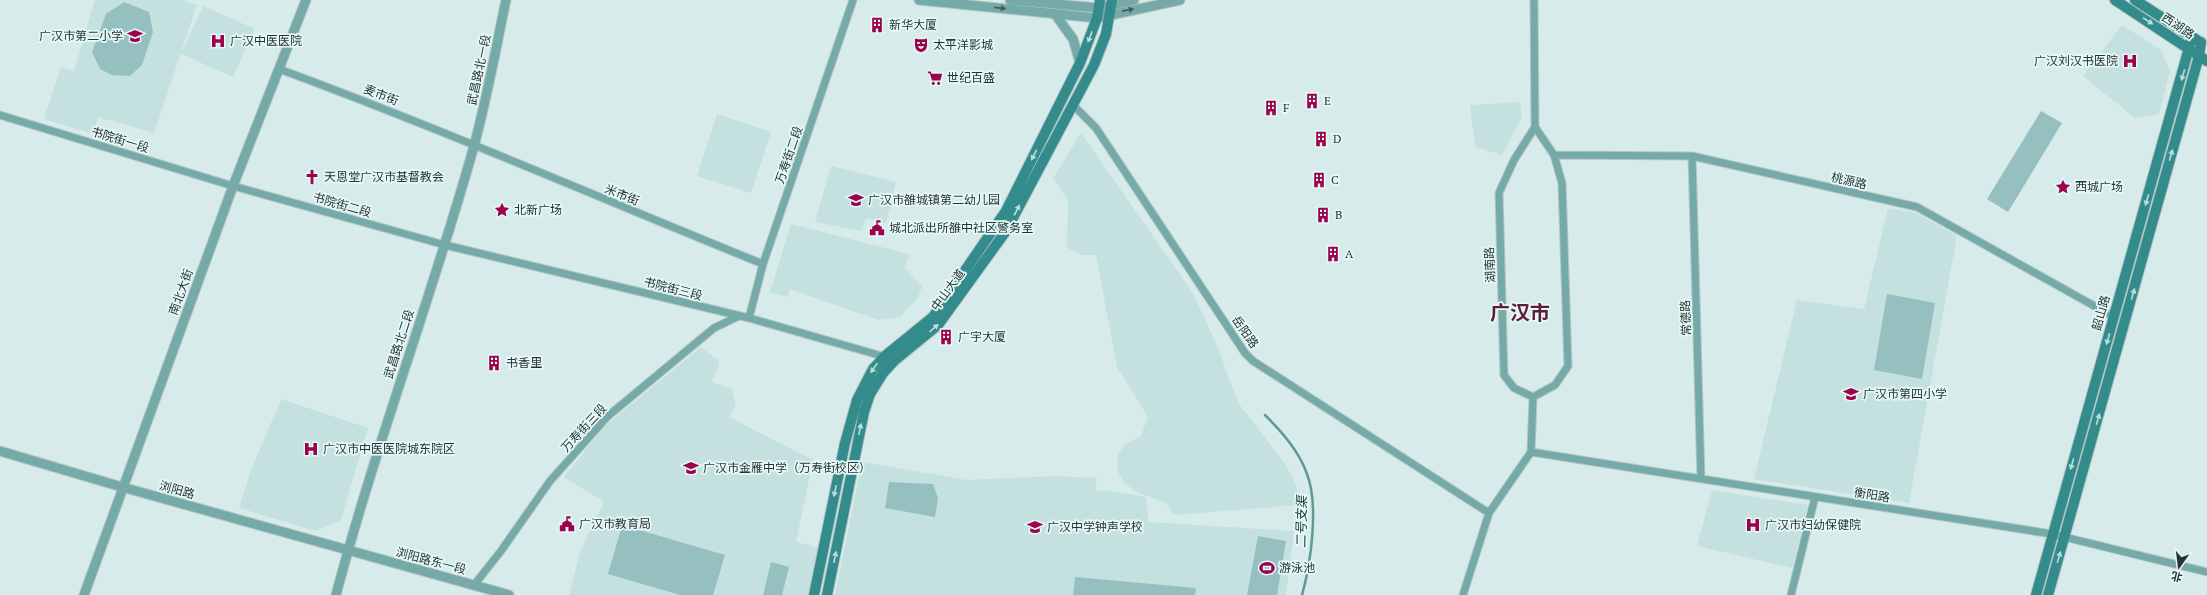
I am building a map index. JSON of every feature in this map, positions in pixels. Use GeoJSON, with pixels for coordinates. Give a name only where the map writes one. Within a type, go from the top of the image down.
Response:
{"type":"FeatureCollection","features":[{"type":"Feature","properties":{"kind":"main road","name":"西湖路"},"geometry":{"type":"LineString","coordinates":[[2115,0],[2203,59]]}},
{"type":"Feature","properties":{"kind":"main road","name":"西湖路"},"geometry":{"type":"LineString","coordinates":[[2135,0],[2200,42]]}},
{"type":"Feature","properties":{"kind":"main road","name":"中山大道"},"geometry":{"type":"LineString","coordinates":[[827,595],[864,412],[870,394],[883,372],[894,361],[938,325],[1006,231],[1094,64],[1106,34],[1111,6]]}},
{"type":"Feature","properties":{"kind":"main road","name":"中山大道"},"geometry":{"type":"LineString","coordinates":[[814,595],[845,443],[857,400],[873,369],[885,356],[933,317],[977,256],[1006,211],[1080,63],[1099,9]]}},
{"type":"Feature","properties":{"kind":"main road","name":"韶山路"},"geometry":{"type":"LineString","coordinates":[[2036,595],[2190,49],[2200,42]]}},
{"type":"Feature","properties":{"kind":"main road"},"geometry":{"type":"LineString","coordinates":[[2048,595],[2203,59],[2200,42]]}},
{"type":"Feature","properties":{"kind":"street","name":"南北大街"},"geometry":{"type":"LineString","coordinates":[[84,595],[122,487],[233,186],[306,0]]}},
{"type":"Feature","properties":{"kind":"street","name":"武昌路北一段"},"geometry":{"type":"LineString","coordinates":[[474,145],[506,0]]}},
{"type":"Feature","properties":{"kind":"street","name":"万寿街二段"},"geometry":{"type":"LineString","coordinates":[[749,318],[763,264],[853,0]]}},
{"type":"Feature","properties":{"kind":"street"},"geometry":{"type":"LineString","coordinates":[[919,0],[1055,14],[1099,9],[1134,0]]}},
{"type":"Feature","properties":{"kind":"street"},"geometry":{"type":"LineString","coordinates":[[1010,0],[1099,9]]}},
{"type":"Feature","properties":{"kind":"street"},"geometry":{"type":"LineString","coordinates":[[1058,4],[1068,0]]}},
{"type":"Feature","properties":{"kind":"street"},"geometry":{"type":"LineString","coordinates":[[1111,6],[1180,0]]}},
{"type":"Feature","properties":{"kind":"street"},"geometry":{"type":"LineString","coordinates":[[1463,595],[1489,513],[1531,452],[1533,397],[1555,385],[1568,366],[1562,183],[1554,155],[1535,127],[1534,0]]}},
{"type":"Feature","properties":{"kind":"street"},"geometry":{"type":"LineString","coordinates":[[1055,14],[1074,39],[1080,63]]}},
{"type":"Feature","properties":{"kind":"street","name":"麦市街"},"geometry":{"type":"LineString","coordinates":[[279,69],[392,111],[474,145]]}},
{"type":"Feature","properties":{"kind":"street","name":"岳阳路"},"geometry":{"type":"LineString","coordinates":[[1073,105],[1096,128],[1245,352],[1253,361],[1489,513]]}},
{"type":"Feature","properties":{"kind":"street","name":"书院街一段"},"geometry":{"type":"LineString","coordinates":[[0,115],[233,186]]}},
{"type":"Feature","properties":{"kind":"street","name":"湖南路"},"geometry":{"type":"LineString","coordinates":[[1533,397],[1514,388],[1504,375],[1499,193],[1514,160],[1535,127]]}},
{"type":"Feature","properties":{"kind":"street","name":"武昌路北二段"},"geometry":{"type":"LineString","coordinates":[[336,595],[347,551],[444,245],[474,145]]}},
{"type":"Feature","properties":{"kind":"street","name":"米市街"},"geometry":{"type":"LineString","coordinates":[[474,145],[548,177],[763,264]]}},
{"type":"Feature","properties":{"kind":"street","name":"桃源路"},"geometry":{"type":"LineString","coordinates":[[1554,155],[1692,156],[1917,207],[2114,317]]}},
{"type":"Feature","properties":{"kind":"street","name":"常德路"},"geometry":{"type":"LineString","coordinates":[[1692,156],[1701,479]]}},
{"type":"Feature","properties":{"kind":"street","name":"书院街二段"},"geometry":{"type":"LineString","coordinates":[[233,186],[444,245]]}},
{"type":"Feature","properties":{"kind":"street","name":"书院街三段"},"geometry":{"type":"LineString","coordinates":[[444,245],[749,318],[885,356],[894,361]]}},
{"type":"Feature","properties":{"kind":"street","name":"万寿街三段"},"geometry":{"type":"LineString","coordinates":[[474,585],[501,551],[550,481],[608,416],[714,328],[739,316]]}},
{"type":"Feature","properties":{"kind":"street","name":"浏阳路"},"geometry":{"type":"LineString","coordinates":[[0,451],[347,551]]}},
{"type":"Feature","properties":{"kind":"street","name":"衡阳路"},"geometry":{"type":"LineString","coordinates":[[1531,452],[2052,534],[2207,572]]}},
{"type":"Feature","properties":{"kind":"street"},"geometry":{"type":"LineString","coordinates":[[1791,595],[1814,497]]}},
{"type":"Feature","properties":{"kind":"street","name":"浏阳路东一段"},"geometry":{"type":"LineString","coordinates":[[347,551],[509,595]]}},
{"type":"Feature","properties":{"kind":"shaded area","name":"广汉市第二小学"},"geometry":{"type":"Polygon","coordinates":[[[95,0],[182,0],[197,5],[154,133],[98,117],[93,134],[44,119],[61,67],[74,71],[95,0]]]}},
{"type":"Feature","properties":{"kind":"shaded area"},"geometry":{"type":"Polygon","coordinates":[[[124,2],[149,12],[153,32],[142,65],[130,76],[112,75],[100,69],[92,52],[106,14],[124,2]]]}},
{"type":"Feature","properties":{"kind":"shaded area","name":"广汉中医医院"},"geometry":{"type":"Polygon","coordinates":[[[203,6],[255,29],[233,77],[181,54],[203,6]]]}},
{"type":"Feature","properties":{"kind":"shaded area","name":"广汉刘汉书医院"},"geometry":{"type":"Polygon","coordinates":[[[2122,25],[2161,50],[2170,72],[2159,114],[2135,118],[2083,76],[2122,25]]]}},
{"type":"Feature","properties":{"kind":"shaded area"},"geometry":{"type":"Polygon","coordinates":[[[1520,102],[1522,117],[1502,155],[1475,147],[1470,105],[1520,102]]]}},
{"type":"Feature","properties":{"kind":"shaded area"},"geometry":{"type":"Polygon","coordinates":[[[2041,111],[2062,123],[2008,212],[1987,199],[2041,111]]]}},
{"type":"Feature","properties":{"kind":"shaded area"},"geometry":{"type":"Polygon","coordinates":[[[717,114],[771,132],[751,193],[697,176],[717,114]]]}},
{"type":"Feature","properties":{"kind":"shaded area"},"geometry":{"type":"Polygon","coordinates":[[[1081,133],[1193,293],[1215,341],[1239,404],[1286,465],[1297,487],[1299,505],[1174,515],[1166,503],[1136,492],[1125,483],[1119,474],[1117,466],[1119,453],[1124,445],[1141,436],[1148,417],[1117,367],[1096,255],[1080,255],[1067,247],[1068,200],[1053,178],[1081,133]]]}},
{"type":"Feature","properties":{"kind":"shaded area","name":"广汉市雒城镇第二幼儿园"},"geometry":{"type":"Polygon","coordinates":[[[831,166],[896,182],[886,223],[866,218],[862,231],[815,222],[831,166]]]}},
{"type":"Feature","properties":{"kind":"shaded area","name":"广汉市第四小学"},"geometry":{"type":"Polygon","coordinates":[[[1888,208],[1914,212],[1957,236],[1909,503],[1754,479],[1797,300],[1864,309],[1888,208]]]}},
{"type":"Feature","properties":{"kind":"shaded area"},"geometry":{"type":"Polygon","coordinates":[[[791,224],[909,254],[905,268],[922,287],[917,299],[900,317],[878,320],[790,289],[787,297],[770,292],[791,224]]]}},
{"type":"Feature","properties":{"kind":"shaded area"},"geometry":{"type":"Polygon","coordinates":[[[1887,294],[1935,303],[1922,379],[1874,370],[1887,294]]]}},
{"type":"Feature","properties":{"kind":"shaded area","name":"广汉市金雁中学（万寿街校区）"},"geometry":{"type":"Polygon","coordinates":[[[701,347],[720,362],[712,382],[732,389],[736,406],[729,417],[813,460],[796,542],[819,548],[809,595],[569,595],[580,552],[604,502],[564,477],[605,426],[701,347]]]}},
{"type":"Feature","properties":{"kind":"shaded area","name":"广汉市中医医院城东院区"},"geometry":{"type":"Polygon","coordinates":[[[281,399],[368,428],[341,520],[316,531],[239,508],[251,470],[281,399]]]}},
{"type":"Feature","properties":{"kind":"shaded area","name":"广汉中学钟声学校"},"geometry":{"type":"Polygon","coordinates":[[[862,462],[967,480],[1055,476],[1097,478],[1095,491],[1107,490],[1146,497],[1149,522],[1294,531],[1286,595],[835,595],[862,462]]]}},
{"type":"Feature","properties":{"kind":"shaded area"},"geometry":{"type":"Polygon","coordinates":[[[889,482],[933,484],[938,498],[935,517],[885,508],[889,482]]]}},
{"type":"Feature","properties":{"kind":"shaded area","name":"广汉市妇幼保健院"},"geometry":{"type":"Polygon","coordinates":[[[1712,490],[1808,505],[1792,568],[1697,546],[1712,490]]]}},
{"type":"Feature","properties":{"kind":"shaded area"},"geometry":{"type":"Polygon","coordinates":[[[622,525],[725,555],[713,595],[680,595],[608,574],[622,525]]]}},
{"type":"Feature","properties":{"kind":"shaded area","name":"游泳池"},"geometry":{"type":"Polygon","coordinates":[[[1258,536],[1286,541],[1277,595],[1247,595],[1258,536]]]}},
{"type":"Feature","properties":{"kind":"shaded area"},"geometry":{"type":"Polygon","coordinates":[[[771,562],[789,567],[782,595],[763,595],[771,562]]]}},
{"type":"Feature","properties":{"kind":"shaded area"},"geometry":{"type":"Polygon","coordinates":[[[1075,577],[1196,588],[1195,595],[1073,595],[1075,577]]]}},
{"type":"Feature","properties":{"kind":"waterway","name":"二号支渠"},"geometry":{"type":"LineString","coordinates":[[1265,415],[1284,435],[1295,450],[1304,466],[1311,487],[1313,501],[1311,551],[1302,595]]}},
{"type":"Feature","properties":{"kind":"place","name":"新华大厦"},"geometry":{"type":"Point","coordinates":[877,25]}},
{"type":"Feature","properties":{"kind":"place","name":"广汉市第二小学"},"geometry":{"type":"Point","coordinates":[135,36]}},
{"type":"Feature","properties":{"kind":"place","name":"广汉中医医院"},"geometry":{"type":"Point","coordinates":[218,41]}},
{"type":"Feature","properties":{"kind":"place","name":"太平洋影城"},"geometry":{"type":"Point","coordinates":[921,45]}},
{"type":"Feature","properties":{"kind":"place","name":"广汉刘汉书医院"},"geometry":{"type":"Point","coordinates":[2130,61]}},
{"type":"Feature","properties":{"kind":"place","name":"世纪百盛"},"geometry":{"type":"Point","coordinates":[935,78]}},
{"type":"Feature","properties":{"kind":"place","name":"E"},"geometry":{"type":"Point","coordinates":[1312,101]}},
{"type":"Feature","properties":{"kind":"place","name":"F"},"geometry":{"type":"Point","coordinates":[1271,108]}},
{"type":"Feature","properties":{"kind":"place","name":"D"},"geometry":{"type":"Point","coordinates":[1321,139]}},
{"type":"Feature","properties":{"kind":"place","name":"天恩堂广汉市基督教会"},"geometry":{"type":"Point","coordinates":[312,177]}},
{"type":"Feature","properties":{"kind":"place","name":"C"},"geometry":{"type":"Point","coordinates":[1319,180]}},
{"type":"Feature","properties":{"kind":"place","name":"西城广场"},"geometry":{"type":"Point","coordinates":[2063,187]}},
{"type":"Feature","properties":{"kind":"place","name":"广汉市雒城镇第二幼儿园"},"geometry":{"type":"Point","coordinates":[856,200]}},
{"type":"Feature","properties":{"kind":"place","name":"北新广场"},"geometry":{"type":"Point","coordinates":[502,210]}},
{"type":"Feature","properties":{"kind":"place","name":"B"},"geometry":{"type":"Point","coordinates":[1323,215]}},
{"type":"Feature","properties":{"kind":"place","name":"城北派出所雒中社区警务室"},"geometry":{"type":"Point","coordinates":[877,228]}},
{"type":"Feature","properties":{"kind":"place","name":"A"},"geometry":{"type":"Point","coordinates":[1333,254]}},
{"type":"Feature","properties":{"kind":"place","name":"广宇大厦"},"geometry":{"type":"Point","coordinates":[946,337]}},
{"type":"Feature","properties":{"kind":"place","name":"书香里"},"geometry":{"type":"Point","coordinates":[494,363]}},
{"type":"Feature","properties":{"kind":"place","name":"广汉市第四小学"},"geometry":{"type":"Point","coordinates":[1851,394]}},
{"type":"Feature","properties":{"kind":"place","name":"广汉市中医医院城东院区"},"geometry":{"type":"Point","coordinates":[311,449]}},
{"type":"Feature","properties":{"kind":"place","name":"广汉市金雁中学（万寿街校区）"},"geometry":{"type":"Point","coordinates":[691,468]}},
{"type":"Feature","properties":{"kind":"place","name":"广汉市教育局"},"geometry":{"type":"Point","coordinates":[567,524]}},
{"type":"Feature","properties":{"kind":"place","name":"广汉市妇幼保健院"},"geometry":{"type":"Point","coordinates":[1753,525]}},
{"type":"Feature","properties":{"kind":"place","name":"广汉中学钟声学校"},"geometry":{"type":"Point","coordinates":[1035,527]}},
{"type":"Feature","properties":{"kind":"place","name":"游泳池"},"geometry":{"type":"Point","coordinates":[1267,568]}},
{"type":"Feature","properties":{"kind":"district","name":"广汉市"},"geometry":{"type":"Point","coordinates":[1520,313]}}]}
